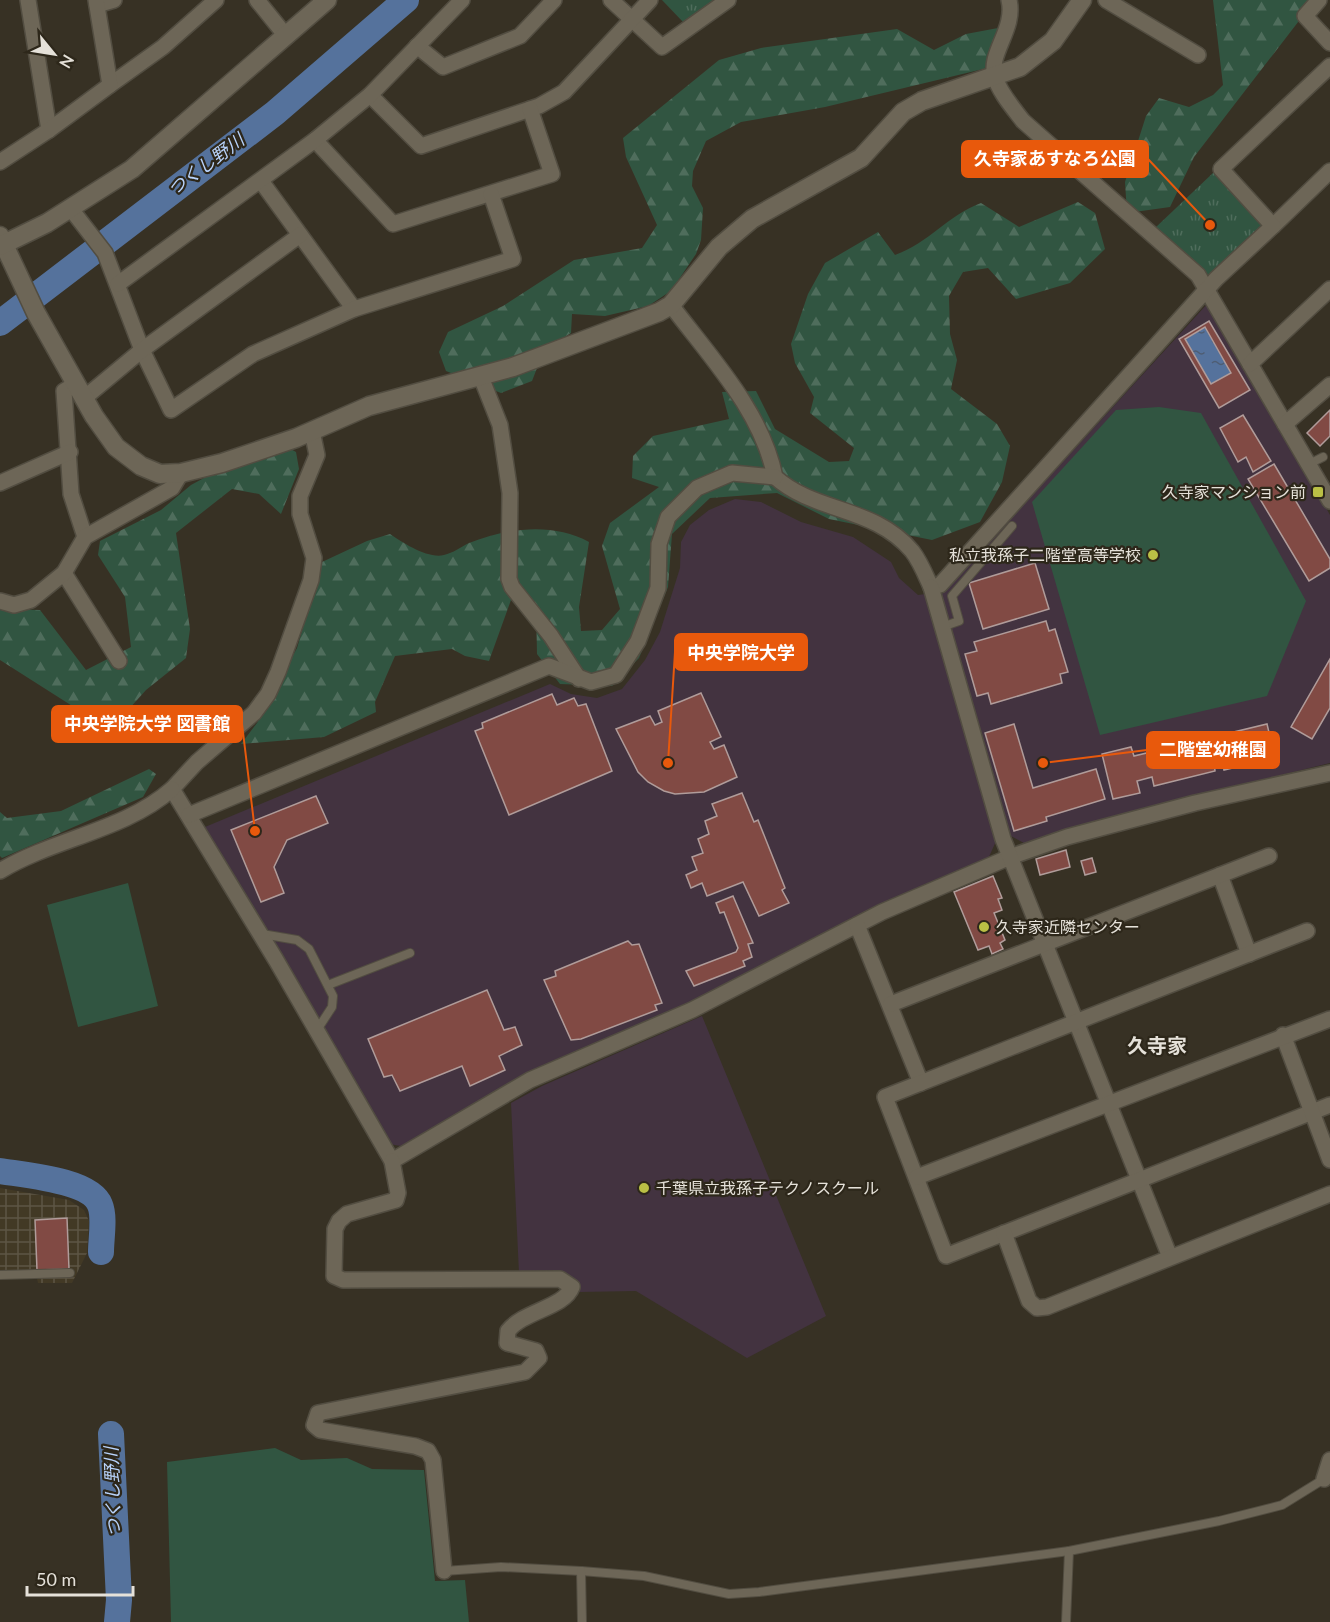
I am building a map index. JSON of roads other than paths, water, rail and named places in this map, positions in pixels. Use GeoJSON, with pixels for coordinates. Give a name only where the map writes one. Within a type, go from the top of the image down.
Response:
{"type":"FeatureCollection","features":[{"type":"Feature","properties":{"kind":"street"},"geometry":{"type":"LineString","coordinates":[[28,0],[49,130]]}},
{"type":"Feature","properties":{"kind":"street"},"geometry":{"type":"LineString","coordinates":[[110,85],[96,3],[114,0]]}},
{"type":"Feature","properties":{"kind":"street"},"geometry":{"type":"LineString","coordinates":[[0,162],[49,130],[163,47],[216,0]]}},
{"type":"Feature","properties":{"kind":"street"},"geometry":{"type":"LineString","coordinates":[[257,0],[286,36]]}},
{"type":"Feature","properties":{"kind":"street"},"geometry":{"type":"LineString","coordinates":[[327,0],[132,169],[71,209],[1,242],[79,392],[109,439],[128,458],[151,472],[181,473],[222,463],[312,431],[397,397],[481,377],[530,362],[580,340],[659,312],[671,305],[733,234],[752,219],[861,158],[903,112],[921,101],[953,88],[995,77],[1020,67],[1053,41],[1080,1]]}},
{"type":"Feature","properties":{"kind":"street"},"geometry":{"type":"LineString","coordinates":[[118,284],[261,181],[370,95],[462,0]]}},
{"type":"Feature","properties":{"kind":"street"},"geometry":{"type":"LineString","coordinates":[[417,46],[443,67],[520,36],[554,0]]}},
{"type":"Feature","properties":{"kind":"street"},"geometry":{"type":"LineString","coordinates":[[611,0],[662,47],[728,0]]}},
{"type":"Feature","properties":{"kind":"street"},"geometry":{"type":"LineString","coordinates":[[370,95],[421,146],[530,109],[564,92],[650,0]]}},
{"type":"Feature","properties":{"kind":"street"},"geometry":{"type":"LineString","coordinates":[[1009,0],[1010,25],[994,65],[995,77],[1023,121],[1198,275],[1285,424],[1316,461],[1330,501]]}},
{"type":"Feature","properties":{"kind":"street"},"geometry":{"type":"LineString","coordinates":[[1106,0],[1198,55]]}},
{"type":"Feature","properties":{"kind":"street"},"geometry":{"type":"LineString","coordinates":[[1319,0],[1305,16],[1330,44]]}},
{"type":"Feature","properties":{"kind":"street"},"geometry":{"type":"LineString","coordinates":[[1273,226],[1221,169],[1330,66]]}},
{"type":"Feature","properties":{"kind":"street"},"geometry":{"type":"LineString","coordinates":[[315,140],[393,224],[552,174],[530,109]]}},
{"type":"Feature","properties":{"kind":"street"},"geometry":{"type":"LineString","coordinates":[[932,587],[940,585],[1208,289],[1330,171]]}},
{"type":"Feature","properties":{"kind":"street"},"geometry":{"type":"LineString","coordinates":[[261,181],[354,309]]}},
{"type":"Feature","properties":{"kind":"street"},"geometry":{"type":"LineString","coordinates":[[71,209],[105,253],[142,350],[171,410],[253,354],[354,309],[513,259],[491,194]]}},
{"type":"Feature","properties":{"kind":"street"},"geometry":{"type":"LineString","coordinates":[[85,537],[71,494],[70,452],[64,391],[79,392],[142,350],[300,235]]}},
{"type":"Feature","properties":{"kind":"street"},"geometry":{"type":"LineString","coordinates":[[1250,364],[1330,289]]}},
{"type":"Feature","properties":{"kind":"street"},"geometry":{"type":"LineString","coordinates":[[671,305],[750,413],[771,461],[775,477]]}},
{"type":"Feature","properties":{"kind":"street"},"geometry":{"type":"LineString","coordinates":[[481,377],[500,425],[510,493],[509,579],[512,587],[551,636],[579,679]]}},
{"type":"Feature","properties":{"kind":"street"},"geometry":{"type":"LineString","coordinates":[[1285,424],[1330,385]]}},
{"type":"Feature","properties":{"kind":"street"},"geometry":{"type":"LineString","coordinates":[[0,871],[115,824],[160,800],[197,762],[254,713],[268,694],[311,580],[314,558],[300,514],[300,496],[317,455],[312,431]]}},
{"type":"Feature","properties":{"kind":"street"},"geometry":{"type":"LineString","coordinates":[[0,483],[70,452]]}},
{"type":"Feature","properties":{"kind":"street"},"geometry":{"type":"LineString","coordinates":[[0,602],[14,605],[31,600],[64,573],[85,537],[172,488],[181,473]]}},
{"type":"Feature","properties":{"kind":"street"},"geometry":{"type":"LineString","coordinates":[[189,815],[549,666],[579,679],[594,682],[616,675],[631,654],[658,588],[660,536],[668,517],[697,488],[732,473],[775,477],[797,493],[861,514],[894,534],[913,552],[932,587],[1010,857],[1170,1257]]}},
{"type":"Feature","properties":{"kind":"street"},"geometry":{"type":"LineString","coordinates":[[64,573],[119,661]]}},
{"type":"Feature","properties":{"kind":"street"},"geometry":{"type":"LineString","coordinates":[[392,1161],[530,1080],[692,1010],[857,925],[1010,857],[1067,837],[1195,803],[1330,772]]}},
{"type":"Feature","properties":{"kind":"street"},"geometry":{"type":"LineString","coordinates":[[172,789],[260,933],[392,1161],[397,1183],[396,1200],[347,1214],[339,1221],[335,1228],[332,1269],[334,1276],[343,1280],[560,1279],[572,1287],[564,1298],[525,1317],[508,1331],[507,1342],[510,1346],[536,1351],[539,1358],[525,1372],[318,1413],[314,1420],[314,1425],[320,1430],[415,1446],[428,1451],[433,1460],[444,1571]]}},
{"type":"Feature","properties":{"kind":"street"},"geometry":{"type":"LineString","coordinates":[[891,1004],[1269,856]]}},
{"type":"Feature","properties":{"kind":"street"},"geometry":{"type":"LineString","coordinates":[[1220,875],[1250,954]]}},
{"type":"Feature","properties":{"kind":"street"},"geometry":{"type":"LineString","coordinates":[[857,925],[891,1004],[921,1083]]}},
{"type":"Feature","properties":{"kind":"street"},"geometry":{"type":"LineString","coordinates":[[1307,932],[885,1097],[946,1256],[1330,1105]]}},
{"type":"Feature","properties":{"kind":"street"},"geometry":{"type":"LineString","coordinates":[[917,1177],[1283,1035],[1330,1019]]}},
{"type":"Feature","properties":{"kind":"street"},"geometry":{"type":"LineString","coordinates":[[1283,1035],[1330,1160]]}},
{"type":"Feature","properties":{"kind":"street"},"geometry":{"type":"LineString","coordinates":[[1004,1233],[1029,1301],[1037,1308],[1047,1307],[1330,1194]]}},
{"type":"Feature","properties":{"kind":"street"},"geometry":{"type":"LineString","coordinates":[[1324,1479],[1330,1460]]}},
{"type":"Feature","properties":{"kind":"lane"},"geometry":{"type":"LineString","coordinates":[[942,627],[959,621],[952,596],[1012,526]]}},
{"type":"Feature","properties":{"kind":"lane"},"geometry":{"type":"LineString","coordinates":[[260,933],[304,943],[309,948],[334,1002],[317,1030]]}},
{"type":"Feature","properties":{"kind":"lane"},"geometry":{"type":"LineString","coordinates":[[328,985],[410,953]]}},
{"type":"Feature","properties":{"kind":"lane"},"geometry":{"type":"LineString","coordinates":[[0,1275],[70,1273]]}},
{"type":"Feature","properties":{"kind":"lane"},"geometry":{"type":"LineString","coordinates":[[444,1571],[501,1567],[644,1576],[729,1594],[1069,1551],[1219,1521],[1282,1505],[1324,1479]]}},
{"type":"Feature","properties":{"kind":"lane"},"geometry":{"type":"LineString","coordinates":[[1066,1622],[1069,1551]]}},
{"type":"Feature","properties":{"kind":"lane"},"geometry":{"type":"LineString","coordinates":[[581,1571],[582,1622]]}},
{"type":"Feature","properties":{"kind":"water"},"geometry":{"type":"Polygon","coordinates":[[[1205,327],[1231,373],[1211,384],[1185,339],[1205,327]]]}},
{"type":"Feature","properties":{"kind":"waterway","name":"つくし野川"},"geometry":{"type":"LineString","coordinates":[[0,323],[275,113],[406,0]]}},
{"type":"Feature","properties":{"kind":"waterway","name":"つくし野川"},"geometry":{"type":"LineString","coordinates":[[0,1171],[71,1184],[94,1197],[100,1205],[102,1216],[101,1252]]}},
{"type":"Feature","properties":{"kind":"waterway","name":"つくし野川"},"geometry":{"type":"LineString","coordinates":[[111,1434],[119,1600],[117,1622]]}},
{"type":"Feature","properties":{"kind":"place","name":"久寺家あすなろ公園"},"geometry":{"type":"Point","coordinates":[1210,225]}},
{"type":"Feature","properties":{"kind":"place","name":"久寺家マンション前"},"geometry":{"type":"Point","coordinates":[1318,492]}},
{"type":"Feature","properties":{"kind":"place","name":"私立我孫子二階堂高等学校"},"geometry":{"type":"Point","coordinates":[1153,555]}},
{"type":"Feature","properties":{"kind":"place","name":"中央学院大学"},"geometry":{"type":"Point","coordinates":[668,763]}},
{"type":"Feature","properties":{"kind":"place","name":"二階堂幼稚園"},"geometry":{"type":"Point","coordinates":[1043,763]}},
{"type":"Feature","properties":{"kind":"place","name":"中央学院大学 図書館"},"geometry":{"type":"Point","coordinates":[255,831]}},
{"type":"Feature","properties":{"kind":"place","name":"久寺家近隣センター"},"geometry":{"type":"Point","coordinates":[984,927]}},
{"type":"Feature","properties":{"kind":"place","name":"千葉県立我孫子テクノスクール"},"geometry":{"type":"Point","coordinates":[644,1188]}},
{"type":"Feature","properties":{"kind":"district","name":"久寺家"},"geometry":{"type":"Point","coordinates":[1157,1046]}}]}
